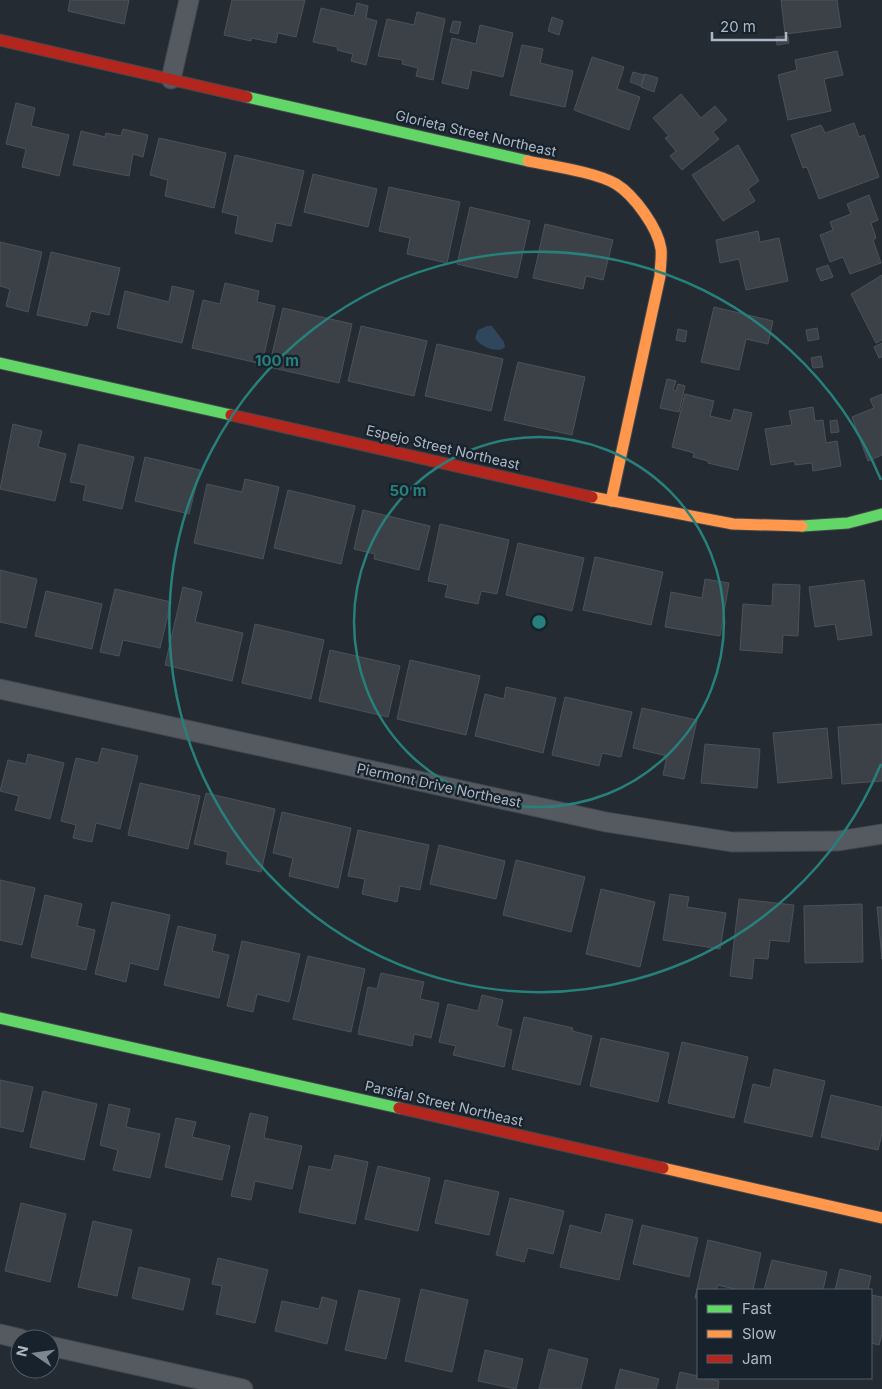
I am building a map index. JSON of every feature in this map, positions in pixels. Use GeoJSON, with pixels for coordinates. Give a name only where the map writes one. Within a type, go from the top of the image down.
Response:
{"type":"FeatureCollection","features":[{"type":"Feature","properties":{"kind":"street"},"geometry":{"type":"LineString","coordinates":[[171,78],[189,0]]}},
{"type":"Feature","properties":{"kind":"street","name":"Glorieta Street Northeast"},"geometry":{"type":"LineString","coordinates":[[0,40],[589,175],[616,184],[634,200],[650,222],[661,249],[660,276],[611,500]]}},
{"type":"Feature","properties":{"kind":"street","name":"Espejo Street Northeast"},"geometry":{"type":"LineString","coordinates":[[0,363],[611,500],[733,524],[804,526],[848,523],[882,514]]}},
{"type":"Feature","properties":{"kind":"street","name":"Piermont Drive Northeast"},"geometry":{"type":"LineString","coordinates":[[0,688],[606,822],[732,842],[838,841],[882,834]]}},
{"type":"Feature","properties":{"kind":"street","name":"Parsifal Street Northeast"},"geometry":{"type":"LineString","coordinates":[[0,1018],[882,1218]]}},
{"type":"Feature","properties":{"kind":"street"},"geometry":{"type":"LineString","coordinates":[[60,1348],[243,1389]]}},
{"type":"Feature","properties":{"kind":"water"},"geometry":{"type":"Polygon","coordinates":[[[492,326],[504,342],[505,347],[494,350],[485,347],[477,341],[475,338],[478,330],[492,326]]]}},
{"type":"Feature","properties":{"kind":"building"},"geometry":{"type":"Polygon","coordinates":[[[70,0],[129,0],[124,24],[68,11],[70,0]]]}},
{"type":"Feature","properties":{"kind":"building"},"geometry":{"type":"Polygon","coordinates":[[[232,0],[305,0],[296,37],[278,33],[276,43],[251,38],[251,41],[224,35],[232,0]]]}},
{"type":"Feature","properties":{"kind":"building"},"geometry":{"type":"Polygon","coordinates":[[[781,0],[837,0],[841,27],[785,34],[781,0]]]}},
{"type":"Feature","properties":{"kind":"building"},"geometry":{"type":"Polygon","coordinates":[[[357,3],[368,6],[366,18],[377,21],[366,65],[351,61],[353,54],[337,50],[338,47],[313,42],[321,8],[354,16],[357,3]]]}},
{"type":"Feature","properties":{"kind":"building"},"geometry":{"type":"Polygon","coordinates":[[[417,12],[445,19],[433,80],[416,76],[418,68],[402,64],[403,60],[378,56],[387,19],[414,25],[417,12]]]}},
{"type":"Feature","properties":{"kind":"building"},"geometry":{"type":"Polygon","coordinates":[[[552,17],[563,21],[559,35],[548,31],[552,17]]]}},
{"type":"Feature","properties":{"kind":"building"},"geometry":{"type":"Polygon","coordinates":[[[453,21],[461,22],[458,34],[450,32],[453,21]]]}},
{"type":"Feature","properties":{"kind":"building"},"geometry":{"type":"Polygon","coordinates":[[[480,25],[513,33],[503,77],[472,70],[468,89],[442,83],[452,38],[476,44],[480,25]]]}},
{"type":"Feature","properties":{"kind":"building"},"geometry":{"type":"Polygon","coordinates":[[[788,36],[789,43],[777,45],[776,37],[788,36]]]}},
{"type":"Feature","properties":{"kind":"building"},"geometry":{"type":"Polygon","coordinates":[[[522,45],[543,49],[540,63],[573,71],[565,107],[510,95],[522,45]]]}},
{"type":"Feature","properties":{"kind":"building"},"geometry":{"type":"Polygon","coordinates":[[[837,51],[843,75],[824,79],[831,111],[788,120],[778,75],[797,70],[795,60],[837,51]]]}},
{"type":"Feature","properties":{"kind":"building"},"geometry":{"type":"Polygon","coordinates":[[[592,57],[624,67],[617,89],[640,97],[629,130],[574,110],[592,57]]]}},
{"type":"Feature","properties":{"kind":"building"},"geometry":{"type":"Polygon","coordinates":[[[633,72],[644,75],[641,86],[630,82],[633,72]]]}},
{"type":"Feature","properties":{"kind":"building"},"geometry":{"type":"Polygon","coordinates":[[[645,74],[658,78],[654,92],[641,87],[645,74]]]}},
{"type":"Feature","properties":{"kind":"building"},"geometry":{"type":"Polygon","coordinates":[[[681,94],[701,118],[715,106],[727,120],[713,132],[719,139],[682,170],[670,156],[676,151],[665,138],[669,136],[653,118],[681,94]]]}},
{"type":"Feature","properties":{"kind":"building"},"geometry":{"type":"Polygon","coordinates":[[[16,103],[35,108],[31,126],[69,135],[59,176],[22,167],[26,149],[6,144],[16,103]]]}},
{"type":"Feature","properties":{"kind":"building"},"geometry":{"type":"Polygon","coordinates":[[[854,123],[859,137],[864,135],[879,177],[819,199],[807,167],[803,168],[791,135],[821,125],[825,133],[854,123]]]}},
{"type":"Feature","properties":{"kind":"building"},"geometry":{"type":"Polygon","coordinates":[[[123,129],[148,135],[143,157],[133,154],[129,176],[73,165],[81,131],[105,137],[106,133],[121,136],[123,129]]]}},
{"type":"Feature","properties":{"kind":"building"},"geometry":{"type":"Polygon","coordinates":[[[159,138],[226,153],[214,208],[165,196],[168,180],[150,175],[159,138]]]}},
{"type":"Feature","properties":{"kind":"building"},"geometry":{"type":"Polygon","coordinates":[[[738,145],[759,181],[748,189],[755,201],[723,221],[692,175],[738,145]]]}},
{"type":"Feature","properties":{"kind":"building"},"geometry":{"type":"Polygon","coordinates":[[[235,155],[304,171],[291,226],[276,223],[272,242],[235,233],[238,216],[222,212],[235,155]]]}},
{"type":"Feature","properties":{"kind":"building"},"geometry":{"type":"Polygon","coordinates":[[[313,174],[377,189],[368,227],[304,212],[313,174]]]}},
{"type":"Feature","properties":{"kind":"building"},"geometry":{"type":"Polygon","coordinates":[[[389,187],[460,202],[447,263],[407,254],[410,238],[379,231],[389,187]]]}},
{"type":"Feature","properties":{"kind":"building"},"geometry":{"type":"Polygon","coordinates":[[[869,195],[878,220],[871,223],[876,238],[873,240],[881,263],[850,274],[843,257],[830,262],[820,235],[833,230],[830,222],[851,214],[847,204],[869,195]]]}},
{"type":"Feature","properties":{"kind":"building"},"geometry":{"type":"Polygon","coordinates":[[[470,207],[530,221],[517,278],[457,264],[470,207]]]}},
{"type":"Feature","properties":{"kind":"building"},"geometry":{"type":"Polygon","coordinates":[[[545,224],[613,240],[603,280],[586,276],[583,289],[533,278],[545,224]]]}},
{"type":"Feature","properties":{"kind":"building"},"geometry":{"type":"Polygon","coordinates":[[[758,231],[760,242],[779,238],[788,281],[746,290],[739,259],[720,263],[716,240],[758,231]]]}},
{"type":"Feature","properties":{"kind":"building"},"geometry":{"type":"Polygon","coordinates":[[[0,242],[42,252],[28,312],[6,306],[10,289],[0,286],[0,242]]]}},
{"type":"Feature","properties":{"kind":"building"},"geometry":{"type":"Polygon","coordinates":[[[51,252],[120,268],[109,315],[91,311],[87,326],[37,315],[51,252]]]}},
{"type":"Feature","properties":{"kind":"building"},"geometry":{"type":"Polygon","coordinates":[[[828,265],[833,277],[821,281],[816,269],[828,265]]]}},
{"type":"Feature","properties":{"kind":"building"},"geometry":{"type":"Polygon","coordinates":[[[882,275],[882,340],[876,343],[851,294],[882,275]]]}},
{"type":"Feature","properties":{"kind":"building"},"geometry":{"type":"Polygon","coordinates":[[[225,283],[259,291],[257,302],[275,306],[262,364],[192,348],[203,300],[220,304],[225,283]]]}},
{"type":"Feature","properties":{"kind":"building"},"geometry":{"type":"Polygon","coordinates":[[[172,286],[194,291],[182,343],[117,328],[125,291],[169,302],[172,286]]]}},
{"type":"Feature","properties":{"kind":"building"},"geometry":{"type":"Polygon","coordinates":[[[714,307],[773,321],[768,344],[746,339],[739,370],[701,362],[714,307]]]}},
{"type":"Feature","properties":{"kind":"building"},"geometry":{"type":"Polygon","coordinates":[[[283,308],[352,324],[339,383],[269,367],[283,308]]]}},
{"type":"Feature","properties":{"kind":"building"},"geometry":{"type":"Polygon","coordinates":[[[361,326],[427,341],[414,396],[348,381],[361,326]]]}},
{"type":"Feature","properties":{"kind":"building"},"geometry":{"type":"Polygon","coordinates":[[[817,328],[819,339],[808,341],[806,330],[817,328]]]}},
{"type":"Feature","properties":{"kind":"building"},"geometry":{"type":"Polygon","coordinates":[[[678,329],[687,331],[685,342],[676,340],[678,329]]]}},
{"type":"Feature","properties":{"kind":"building"},"geometry":{"type":"Polygon","coordinates":[[[882,343],[882,357],[879,358],[874,347],[882,343]]]}},
{"type":"Feature","properties":{"kind":"building"},"geometry":{"type":"Polygon","coordinates":[[[437,344],[503,359],[491,411],[425,396],[437,344]]]}},
{"type":"Feature","properties":{"kind":"building"},"geometry":{"type":"Polygon","coordinates":[[[821,356],[823,367],[813,368],[811,358],[821,356]]]}},
{"type":"Feature","properties":{"kind":"building"},"geometry":{"type":"Polygon","coordinates":[[[518,362],[585,377],[572,435],[504,420],[518,362]]]}},
{"type":"Feature","properties":{"kind":"building"},"geometry":{"type":"Polygon","coordinates":[[[667,379],[676,381],[673,390],[676,391],[678,384],[685,386],[679,412],[660,408],[667,379]]]}},
{"type":"Feature","properties":{"kind":"building"},"geometry":{"type":"Polygon","coordinates":[[[685,394],[714,401],[710,416],[731,421],[734,409],[752,413],[738,470],[708,463],[708,461],[693,457],[694,453],[672,447],[685,394]]]}},
{"type":"Feature","properties":{"kind":"building"},"geometry":{"type":"Polygon","coordinates":[[[882,394],[882,455],[868,461],[852,417],[874,408],[870,399],[882,394]]]}},
{"type":"Feature","properties":{"kind":"building"},"geometry":{"type":"Polygon","coordinates":[[[813,407],[815,421],[823,420],[826,443],[837,441],[841,466],[813,471],[812,463],[795,465],[795,461],[771,465],[765,429],[792,425],[789,411],[813,407]]]}},
{"type":"Feature","properties":{"kind":"building"},"geometry":{"type":"Polygon","coordinates":[[[837,420],[839,432],[831,433],[830,421],[837,420]]]}},
{"type":"Feature","properties":{"kind":"building"},"geometry":{"type":"Polygon","coordinates":[[[13,424],[42,431],[38,447],[66,454],[55,501],[0,489],[13,424]]]}},
{"type":"Feature","properties":{"kind":"building"},"geometry":{"type":"Polygon","coordinates":[[[79,444],[134,457],[122,509],[83,500],[86,485],[70,482],[79,444]]]}},
{"type":"Feature","properties":{"kind":"building"},"geometry":{"type":"Polygon","coordinates":[[[145,457],[200,470],[189,514],[135,501],[145,457]]]}},
{"type":"Feature","properties":{"kind":"building"},"geometry":{"type":"Polygon","coordinates":[[[245,479],[279,487],[263,559],[194,543],[207,484],[242,492],[245,479]]]}},
{"type":"Feature","properties":{"kind":"building"},"geometry":{"type":"Polygon","coordinates":[[[288,490],[355,506],[341,564],[274,548],[288,490]]]}},
{"type":"Feature","properties":{"kind":"building"},"geometry":{"type":"Polygon","coordinates":[[[363,510],[430,526],[419,570],[374,559],[375,554],[354,549],[363,510]]]}},
{"type":"Feature","properties":{"kind":"building"},"geometry":{"type":"Polygon","coordinates":[[[440,524],[509,540],[497,594],[481,591],[478,604],[445,597],[448,585],[428,581],[440,524]]]}},
{"type":"Feature","properties":{"kind":"building"},"geometry":{"type":"Polygon","coordinates":[[[518,543],[584,558],[572,611],[506,595],[518,543]]]}},
{"type":"Feature","properties":{"kind":"building"},"geometry":{"type":"Polygon","coordinates":[[[595,557],[663,572],[651,625],[583,610],[595,557]]]}},
{"type":"Feature","properties":{"kind":"building"},"geometry":{"type":"Polygon","coordinates":[[[0,570],[37,579],[26,628],[0,622],[0,570]]]}},
{"type":"Feature","properties":{"kind":"building"},"geometry":{"type":"Polygon","coordinates":[[[705,579],[729,583],[720,636],[665,627],[671,592],[702,598],[705,579]]]}},
{"type":"Feature","properties":{"kind":"building"},"geometry":{"type":"Polygon","coordinates":[[[864,580],[872,635],[838,640],[835,624],[815,627],[809,587],[864,580]]]}},
{"type":"Feature","properties":{"kind":"building"},"geometry":{"type":"Polygon","coordinates":[[[773,584],[800,585],[798,636],[783,635],[782,653],[740,650],[743,604],[772,606],[773,584]]]}},
{"type":"Feature","properties":{"kind":"building"},"geometry":{"type":"Polygon","coordinates":[[[183,587],[202,592],[195,622],[243,633],[232,681],[165,665],[183,587]]]}},
{"type":"Feature","properties":{"kind":"building"},"geometry":{"type":"Polygon","coordinates":[[[115,589],[171,602],[160,648],[123,640],[119,656],[100,652],[115,589]]]}},
{"type":"Feature","properties":{"kind":"building"},"geometry":{"type":"Polygon","coordinates":[[[46,591],[102,604],[92,649],[35,636],[46,591]]]}},
{"type":"Feature","properties":{"kind":"building"},"geometry":{"type":"Polygon","coordinates":[[[255,624],[324,640],[311,699],[242,683],[255,624]]]}},
{"type":"Feature","properties":{"kind":"building"},"geometry":{"type":"Polygon","coordinates":[[[330,650],[400,666],[388,717],[319,701],[330,650]]]}},
{"type":"Feature","properties":{"kind":"building"},"geometry":{"type":"Polygon","coordinates":[[[410,660],[480,676],[466,735],[397,719],[410,660]]]}},
{"type":"Feature","properties":{"kind":"building"},"geometry":{"type":"Polygon","coordinates":[[[506,687],[556,698],[543,753],[475,736],[485,694],[504,699],[506,687]]]}},
{"type":"Feature","properties":{"kind":"building"},"geometry":{"type":"Polygon","coordinates":[[[565,697],[632,712],[621,757],[602,753],[599,766],[552,755],[565,697]]]}},
{"type":"Feature","properties":{"kind":"building"},"geometry":{"type":"Polygon","coordinates":[[[642,708],[697,720],[684,779],[663,775],[667,756],[633,748],[642,708]]]}},
{"type":"Feature","properties":{"kind":"building"},"geometry":{"type":"Polygon","coordinates":[[[882,724],[882,781],[842,784],[838,727],[882,724]]]}},
{"type":"Feature","properties":{"kind":"building"},"geometry":{"type":"Polygon","coordinates":[[[827,728],[832,778],[778,783],[773,733],[827,728]]]}},
{"type":"Feature","properties":{"kind":"building"},"geometry":{"type":"Polygon","coordinates":[[[705,744],[760,749],[757,788],[701,783],[705,744]]]}},
{"type":"Feature","properties":{"kind":"building"},"geometry":{"type":"Polygon","coordinates":[[[102,748],[138,756],[120,829],[96,823],[92,842],[73,838],[76,825],[61,821],[76,758],[98,763],[102,748]]]}},
{"type":"Feature","properties":{"kind":"building"},"geometry":{"type":"Polygon","coordinates":[[[28,754],[64,763],[50,819],[15,810],[19,796],[0,791],[8,760],[26,764],[28,754]]]}},
{"type":"Feature","properties":{"kind":"building"},"geometry":{"type":"Polygon","coordinates":[[[140,783],[200,796],[188,849],[128,835],[140,783]]]}},
{"type":"Feature","properties":{"kind":"building"},"geometry":{"type":"Polygon","coordinates":[[[206,793],[275,809],[261,872],[226,864],[228,852],[194,844],[206,793]]]}},
{"type":"Feature","properties":{"kind":"building"},"geometry":{"type":"Polygon","coordinates":[[[282,812],[351,828],[338,888],[289,876],[293,858],[273,853],[282,812]]]}},
{"type":"Feature","properties":{"kind":"building"},"geometry":{"type":"Polygon","coordinates":[[[358,830],[429,845],[420,890],[400,886],[397,902],[362,894],[365,879],[348,876],[358,830]]]}},
{"type":"Feature","properties":{"kind":"building"},"geometry":{"type":"Polygon","coordinates":[[[439,845],[505,861],[496,899],[430,884],[439,845]]]}},
{"type":"Feature","properties":{"kind":"building"},"geometry":{"type":"Polygon","coordinates":[[[516,860],[585,877],[571,932],[503,915],[516,860]]]}},
{"type":"Feature","properties":{"kind":"building"},"geometry":{"type":"Polygon","coordinates":[[[0,880],[35,888],[22,945],[0,940],[0,880]]]}},
{"type":"Feature","properties":{"kind":"building"},"geometry":{"type":"Polygon","coordinates":[[[601,889],[655,902],[640,967],[586,954],[601,889]]]}},
{"type":"Feature","properties":{"kind":"building"},"geometry":{"type":"Polygon","coordinates":[[[670,894],[689,897],[687,907],[726,913],[720,949],[663,940],[670,894]]]}},
{"type":"Feature","properties":{"kind":"building"},"geometry":{"type":"Polygon","coordinates":[[[45,895],[82,904],[77,926],[95,930],[86,970],[31,957],[45,895]]]}},
{"type":"Feature","properties":{"kind":"building"},"geometry":{"type":"Polygon","coordinates":[[[739,899],[794,905],[789,942],[770,940],[768,959],[754,958],[752,979],[730,976],[739,899]]]}},
{"type":"Feature","properties":{"kind":"building"},"geometry":{"type":"Polygon","coordinates":[[[112,902],[170,915],[158,970],[130,963],[126,982],[95,974],[112,902]]]}},
{"type":"Feature","properties":{"kind":"building"},"geometry":{"type":"Polygon","coordinates":[[[862,904],[863,962],[805,963],[804,906],[862,904]]]}},
{"type":"Feature","properties":{"kind":"building"},"geometry":{"type":"Polygon","coordinates":[[[877,907],[882,907],[882,959],[877,907]]]}},
{"type":"Feature","properties":{"kind":"building"},"geometry":{"type":"Polygon","coordinates":[[[178,926],[216,935],[212,951],[229,955],[219,998],[164,985],[178,926]]]}},
{"type":"Feature","properties":{"kind":"building"},"geometry":{"type":"Polygon","coordinates":[[[242,941],[300,954],[289,1002],[257,994],[253,1012],[227,1006],[242,941]]]}},
{"type":"Feature","properties":{"kind":"building"},"geometry":{"type":"Polygon","coordinates":[[[308,956],[365,969],[351,1032],[293,1019],[308,956]]]}},
{"type":"Feature","properties":{"kind":"building"},"geometry":{"type":"Polygon","coordinates":[[[381,973],[424,982],[420,999],[439,1003],[431,1038],[414,1034],[412,1046],[358,1034],[368,987],[377,989],[381,973]]]}},
{"type":"Feature","properties":{"kind":"building"},"geometry":{"type":"Polygon","coordinates":[[[482,995],[503,1000],[497,1026],[512,1030],[504,1067],[453,1055],[456,1046],[439,1042],[448,1004],[478,1011],[482,995]]]}},
{"type":"Feature","properties":{"kind":"building"},"geometry":{"type":"Polygon","coordinates":[[[524,1017],[573,1028],[572,1031],[592,1036],[580,1085],[512,1069],[524,1017]]]}},
{"type":"Feature","properties":{"kind":"building"},"geometry":{"type":"Polygon","coordinates":[[[601,1038],[669,1053],[658,1102],[590,1086],[601,1038]]]}},
{"type":"Feature","properties":{"kind":"building"},"geometry":{"type":"Polygon","coordinates":[[[682,1042],[748,1057],[734,1118],[668,1103],[682,1042]]]}},
{"type":"Feature","properties":{"kind":"building"},"geometry":{"type":"Polygon","coordinates":[[[774,1069],[825,1081],[812,1137],[744,1122],[753,1084],[770,1088],[774,1069]]]}},
{"type":"Feature","properties":{"kind":"building"},"geometry":{"type":"Polygon","coordinates":[[[0,1080],[33,1087],[23,1132],[0,1127],[0,1080]]]}},
{"type":"Feature","properties":{"kind":"building"},"geometry":{"type":"Polygon","coordinates":[[[43,1091],[97,1104],[84,1160],[30,1147],[43,1091]]]}},
{"type":"Feature","properties":{"kind":"building"},"geometry":{"type":"Polygon","coordinates":[[[831,1095],[882,1107],[882,1133],[878,1150],[821,1137],[831,1095]]]}},
{"type":"Feature","properties":{"kind":"building"},"geometry":{"type":"Polygon","coordinates":[[[109,1104],[130,1109],[126,1127],[160,1134],[150,1178],[113,1170],[118,1150],[100,1145],[109,1104]]]}},
{"type":"Feature","properties":{"kind":"building"},"geometry":{"type":"Polygon","coordinates":[[[250,1113],[268,1117],[264,1138],[302,1146],[292,1189],[255,1181],[251,1200],[231,1196],[250,1113]]]}},
{"type":"Feature","properties":{"kind":"building"},"geometry":{"type":"Polygon","coordinates":[[[176,1118],[196,1122],[192,1137],[230,1146],[222,1180],[165,1167],[176,1118]]]}},
{"type":"Feature","properties":{"kind":"building"},"geometry":{"type":"Polygon","coordinates":[[[335,1155],[368,1162],[355,1224],[299,1212],[309,1166],[331,1170],[335,1155]]]}},
{"type":"Feature","properties":{"kind":"building"},"geometry":{"type":"Polygon","coordinates":[[[378,1166],[430,1178],[418,1231],[365,1219],[378,1166]]]}},
{"type":"Feature","properties":{"kind":"building"},"geometry":{"type":"Polygon","coordinates":[[[445,1180],[499,1192],[489,1235],[435,1223],[445,1180]]]}},
{"type":"Feature","properties":{"kind":"building"},"geometry":{"type":"Polygon","coordinates":[[[510,1198],[564,1211],[553,1254],[528,1248],[524,1262],[496,1255],[510,1198]]]}},
{"type":"Feature","properties":{"kind":"building"},"geometry":{"type":"Polygon","coordinates":[[[21,1203],[66,1214],[50,1282],[5,1271],[21,1203]]]}},
{"type":"Feature","properties":{"kind":"building"},"geometry":{"type":"Polygon","coordinates":[[[606,1214],[633,1220],[619,1280],[560,1267],[570,1225],[601,1233],[606,1214]]]}},
{"type":"Feature","properties":{"kind":"building"},"geometry":{"type":"Polygon","coordinates":[[[93,1221],[132,1230],[117,1296],[78,1287],[93,1221]]]}},
{"type":"Feature","properties":{"kind":"building"},"geometry":{"type":"Polygon","coordinates":[[[642,1225],[698,1238],[689,1277],[633,1264],[642,1225]]]}},
{"type":"Feature","properties":{"kind":"building"},"geometry":{"type":"Polygon","coordinates":[[[708,1240],[761,1253],[753,1289],[735,1289],[718,1285],[716,1289],[697,1289],[708,1240]]]}},
{"type":"Feature","properties":{"kind":"building"},"geometry":{"type":"Polygon","coordinates":[[[218,1258],[268,1270],[255,1323],[216,1314],[222,1286],[212,1284],[218,1258]]]}},
{"type":"Feature","properties":{"kind":"building"},"geometry":{"type":"Polygon","coordinates":[[[772,1260],[827,1272],[823,1289],[764,1289],[772,1260]]]}},
{"type":"Feature","properties":{"kind":"building"},"geometry":{"type":"Polygon","coordinates":[[[139,1267],[190,1279],[183,1310],[132,1298],[139,1267]]]}},
{"type":"Feature","properties":{"kind":"building"},"geometry":{"type":"Polygon","coordinates":[[[840,1269],[871,1276],[868,1289],[835,1289],[840,1269]]]}},
{"type":"Feature","properties":{"kind":"building"},"geometry":{"type":"Polygon","coordinates":[[[421,1289],[468,1300],[452,1372],[405,1361],[421,1289]]]}},
{"type":"Feature","properties":{"kind":"building"},"geometry":{"type":"Polygon","coordinates":[[[359,1290],[400,1299],[386,1359],[345,1350],[359,1290]]]}},
{"type":"Feature","properties":{"kind":"building"},"geometry":{"type":"Polygon","coordinates":[[[872,1295],[882,1297],[882,1334],[879,1345],[872,1343],[872,1295]]]}},
{"type":"Feature","properties":{"kind":"building"},"geometry":{"type":"Polygon","coordinates":[[[322,1297],[337,1301],[327,1344],[275,1331],[282,1301],[319,1309],[322,1297]]]}},
{"type":"Feature","properties":{"kind":"building"},"geometry":{"type":"Polygon","coordinates":[[[549,1349],[588,1359],[581,1389],[539,1389],[549,1349]]]}},
{"type":"Feature","properties":{"kind":"building"},"geometry":{"type":"Polygon","coordinates":[[[485,1350],[523,1359],[516,1389],[478,1381],[485,1350]]]}},
{"type":"Feature","properties":{"kind":"building"},"geometry":{"type":"Polygon","coordinates":[[[620,1369],[659,1379],[656,1389],[615,1389],[620,1369]]]}},
{"type":"Feature","properties":{"kind":"building"},"geometry":{"type":"Polygon","coordinates":[[[680,1372],[697,1376],[697,1379],[719,1381],[718,1389],[676,1389],[680,1372]]]}},
{"type":"Feature","properties":{"kind":"traffic: fast"},"geometry":{"type":"LineString","coordinates":[[247,97],[528,161]]}},
{"type":"Feature","properties":{"kind":"traffic: fast"},"geometry":{"type":"LineString","coordinates":[[0,363],[231,415]]}},
{"type":"Feature","properties":{"kind":"traffic: fast"},"geometry":{"type":"LineString","coordinates":[[802,526],[848,523],[882,514]]}},
{"type":"Feature","properties":{"kind":"traffic: fast"},"geometry":{"type":"LineString","coordinates":[[0,1018],[399,1108]]}},
{"type":"Feature","properties":{"kind":"traffic: slow"},"geometry":{"type":"LineString","coordinates":[[528,161],[597,176],[616,184],[630,196],[644,213],[655,232],[661,249],[660,276],[611,501]]}},
{"type":"Feature","properties":{"kind":"traffic: slow"},"geometry":{"type":"LineString","coordinates":[[592,497],[733,524],[802,526]]}},
{"type":"Feature","properties":{"kind":"traffic: slow"},"geometry":{"type":"LineString","coordinates":[[663,1168],[882,1218]]}},
{"type":"Feature","properties":{"kind":"traffic: jam"},"geometry":{"type":"LineString","coordinates":[[0,40],[247,97]]}},
{"type":"Feature","properties":{"kind":"traffic: jam"},"geometry":{"type":"LineString","coordinates":[[231,415],[592,497]]}},
{"type":"Feature","properties":{"kind":"traffic: jam"},"geometry":{"type":"LineString","coordinates":[[399,1108],[663,1168]]}}]}
